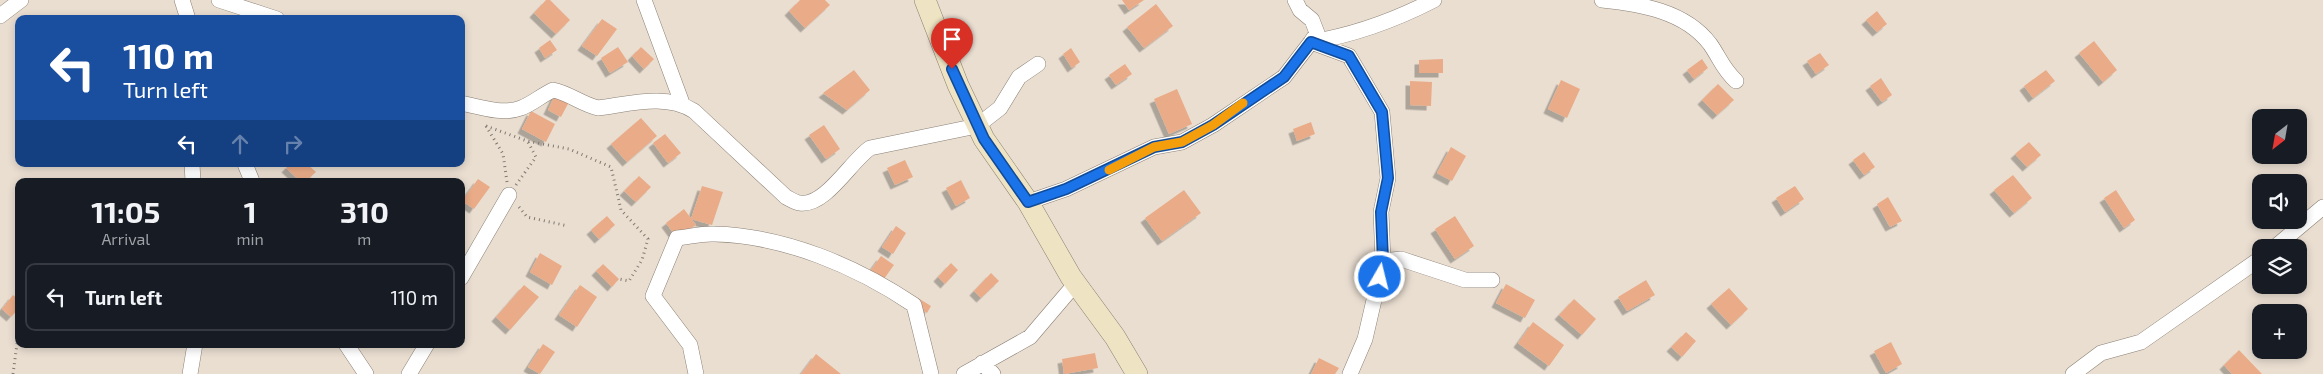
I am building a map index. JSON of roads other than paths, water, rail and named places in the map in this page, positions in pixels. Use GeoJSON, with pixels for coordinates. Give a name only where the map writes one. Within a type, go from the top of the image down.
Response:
{"type":"FeatureCollection","features":[{"type":"Feature","properties":{"kind":"main road"},"geometry":{"type":"LineString","coordinates":[[925,0],[958,85],[984,139],[1028,202],[1076,283],[1115,337],[1138,374]]}},
{"type":"Feature","properties":{"kind":"street"},"geometry":{"type":"LineString","coordinates":[[182,0],[187,15]]}},
{"type":"Feature","properties":{"kind":"street"},"geometry":{"type":"LineString","coordinates":[[219,0],[265,15]]}},
{"type":"Feature","properties":{"kind":"street"},"geometry":{"type":"LineString","coordinates":[[644,0],[682,103]]}},
{"type":"Feature","properties":{"kind":"street"},"geometry":{"type":"LineString","coordinates":[[1028,202],[1066,189],[1154,147],[1182,142],[1213,125],[1284,77],[1318,33],[1312,20],[1300,10],[1295,0]]}},
{"type":"Feature","properties":{"kind":"street"},"geometry":{"type":"LineString","coordinates":[[1311,42],[1339,37],[1400,17],[1434,0]]}},
{"type":"Feature","properties":{"kind":"street"},"geometry":{"type":"LineString","coordinates":[[1602,0],[1651,8],[1684,22],[1700,33],[1710,44],[1723,69],[1736,81]]}},
{"type":"Feature","properties":{"kind":"street"},"geometry":{"type":"LineString","coordinates":[[0,16],[12,2]]}},
{"type":"Feature","properties":{"kind":"street"},"geometry":{"type":"LineString","coordinates":[[1311,42],[1349,56],[1382,112],[1388,178],[1381,212],[1383,261],[1365,339],[1350,374]]}},
{"type":"Feature","properties":{"kind":"street"},"geometry":{"type":"LineString","coordinates":[[468,104],[495,110],[511,111],[522,108],[552,90],[563,92],[586,105],[598,108],[668,100],[682,103],[694,110],[786,197],[801,204],[814,201],[826,192],[870,148],[978,126],[1000,108],[1019,77],[1038,64]]}},
{"type":"Feature","properties":{"kind":"street"},"geometry":{"type":"LineString","coordinates":[[465,271],[509,195]]}},
{"type":"Feature","properties":{"kind":"street"},"geometry":{"type":"LineString","coordinates":[[2285,239],[2323,207]]}},
{"type":"Feature","properties":{"kind":"street"},"geometry":{"type":"LineString","coordinates":[[696,374],[690,345],[653,296],[677,238],[714,234],[774,240],[881,283],[914,305],[931,374]]}},
{"type":"Feature","properties":{"kind":"street"},"geometry":{"type":"LineString","coordinates":[[1383,261],[1401,259],[1465,280],[1492,280]]}},
{"type":"Feature","properties":{"kind":"street"},"geometry":{"type":"LineString","coordinates":[[2073,374],[2101,353],[2141,342],[2252,264]]}},
{"type":"Feature","properties":{"kind":"street"},"geometry":{"type":"LineString","coordinates":[[964,374],[988,369],[1030,338],[1076,283]]}},
{"type":"Feature","properties":{"kind":"street"},"geometry":{"type":"LineString","coordinates":[[190,374],[194,348]]}},
{"type":"Feature","properties":{"kind":"street"},"geometry":{"type":"LineString","coordinates":[[349,348],[366,374]]}},
{"type":"Feature","properties":{"kind":"street"},"geometry":{"type":"LineString","coordinates":[[409,374],[425,348]]}}]}
